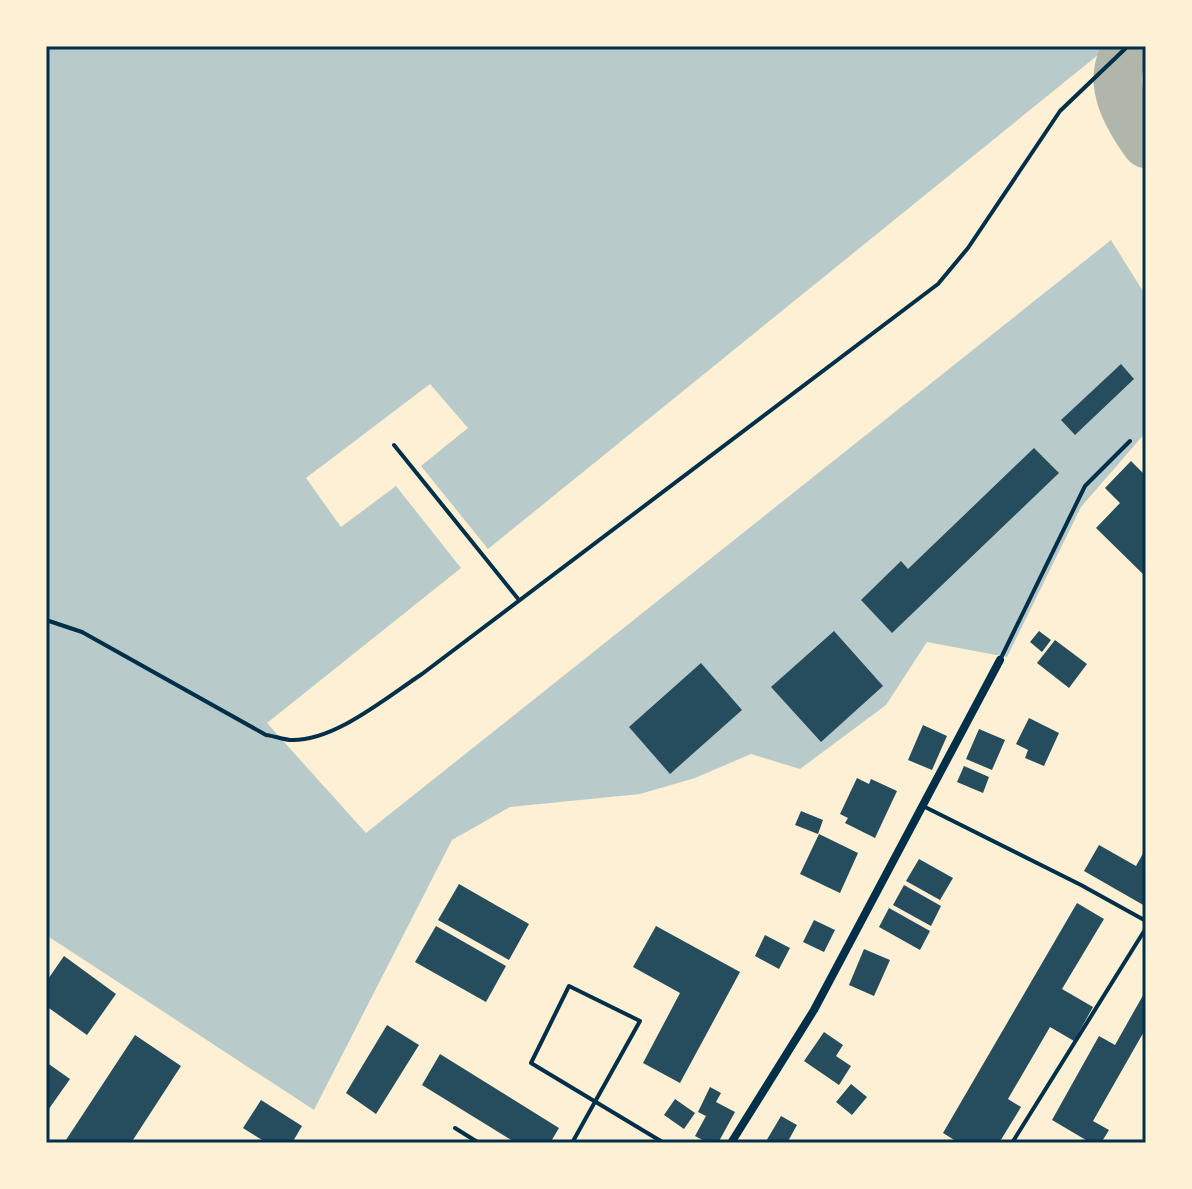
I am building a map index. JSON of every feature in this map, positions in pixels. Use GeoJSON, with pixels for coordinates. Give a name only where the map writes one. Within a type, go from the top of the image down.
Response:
{"type":"FeatureCollection","features":[{"type":"Feature","properties":{"kind":"street"},"geometry":{"type":"LineString","coordinates":[[731,1143],[814,1010],[1000,660]]}},
{"type":"Feature","properties":{"kind":"lane"},"geometry":{"type":"LineString","coordinates":[[46,620],[82,632],[266,735],[291,740],[315,737],[357,718],[422,674],[938,284],[968,248],[1060,111],[1128,46]]}},
{"type":"Feature","properties":{"kind":"lane"},"geometry":{"type":"LineString","coordinates":[[1000,660],[1085,486],[1130,441]]}},
{"type":"Feature","properties":{"kind":"lane"},"geometry":{"type":"LineString","coordinates":[[394,445],[519,600]]}},
{"type":"Feature","properties":{"kind":"lane"},"geometry":{"type":"LineString","coordinates":[[923,806],[1146,921]]}},
{"type":"Feature","properties":{"kind":"lane"},"geometry":{"type":"LineString","coordinates":[[1012,1143],[1146,928]]}},
{"type":"Feature","properties":{"kind":"lane"},"geometry":{"type":"LineString","coordinates":[[572,1143],[595,1102],[640,1021],[569,986],[531,1063],[595,1102],[664,1143]]}},
{"type":"Feature","properties":{"kind":"lane"},"geometry":{"type":"LineString","coordinates":[[455,1128],[479,1143]]}},
{"type":"Feature","properties":{"kind":"shaded area"},"geometry":{"type":"Polygon","coordinates":[[[46,46],[1109,46],[488,549],[421,466],[468,428],[430,384],[306,478],[341,527],[396,486],[461,568],[267,723],[366,833],[1111,240],[1146,296],[1146,432],[1081,507],[1007,657],[927,642],[886,705],[800,769],[751,754],[695,778],[640,794],[510,807],[452,840],[314,1110],[46,935],[46,46]]]}},
{"type":"Feature","properties":{"kind":"building"},"geometry":{"type":"Polygon","coordinates":[[[1121,364],[1134,379],[1075,435],[1061,420],[1121,364]]]}},
{"type":"Feature","properties":{"kind":"building"},"geometry":{"type":"Polygon","coordinates":[[[1034,448],[1059,473],[892,633],[861,600],[901,561],[908,569],[1034,448]]]}},
{"type":"Feature","properties":{"kind":"building"},"geometry":{"type":"Polygon","coordinates":[[[1131,461],[1146,476],[1146,577],[1096,528],[1120,503],[1105,488],[1131,461]]]}},
{"type":"Feature","properties":{"kind":"building"},"geometry":{"type":"Polygon","coordinates":[[[834,631],[883,686],[821,742],[771,687],[834,631]]]}},
{"type":"Feature","properties":{"kind":"building"},"geometry":{"type":"Polygon","coordinates":[[[1039,631],[1051,640],[1042,652],[1030,642],[1039,631]]]}},
{"type":"Feature","properties":{"kind":"building"},"geometry":{"type":"Polygon","coordinates":[[[1055,640],[1087,664],[1069,688],[1037,663],[1055,640]]]}},
{"type":"Feature","properties":{"kind":"building"},"geometry":{"type":"Polygon","coordinates":[[[701,663],[742,710],[670,774],[629,727],[701,663]]]}},
{"type":"Feature","properties":{"kind":"building"},"geometry":{"type":"Polygon","coordinates":[[[1029,718],[1059,733],[1044,766],[1025,758],[1028,750],[1016,744],[1029,718]]]}},
{"type":"Feature","properties":{"kind":"building"},"geometry":{"type":"Polygon","coordinates":[[[923,725],[947,736],[932,770],[908,760],[923,725]]]}},
{"type":"Feature","properties":{"kind":"building"},"geometry":{"type":"Polygon","coordinates":[[[979,729],[1005,740],[992,770],[966,759],[979,729]]]}},
{"type":"Feature","properties":{"kind":"building"},"geometry":{"type":"Polygon","coordinates":[[[964,766],[989,777],[983,793],[957,782],[964,766]]]}},
{"type":"Feature","properties":{"kind":"building"},"geometry":{"type":"Polygon","coordinates":[[[857,778],[869,784],[871,779],[897,791],[875,838],[845,823],[848,818],[840,814],[857,778]]]}},
{"type":"Feature","properties":{"kind":"building"},"geometry":{"type":"Polygon","coordinates":[[[801,811],[823,820],[818,834],[795,825],[801,811]]]}},
{"type":"Feature","properties":{"kind":"building"},"geometry":{"type":"Polygon","coordinates":[[[819,834],[858,853],[840,893],[800,874],[819,834]]]}},
{"type":"Feature","properties":{"kind":"building"},"geometry":{"type":"Polygon","coordinates":[[[1099,845],[1136,866],[1146,848],[1145,906],[1084,871],[1099,845]]]}},
{"type":"Feature","properties":{"kind":"building"},"geometry":{"type":"Polygon","coordinates":[[[919,859],[953,878],[940,900],[906,881],[919,859]]]}},
{"type":"Feature","properties":{"kind":"building"},"geometry":{"type":"Polygon","coordinates":[[[459,884],[529,924],[509,960],[438,920],[459,884]]]}},
{"type":"Feature","properties":{"kind":"building"},"geometry":{"type":"Polygon","coordinates":[[[904,885],[941,906],[931,926],[893,905],[904,885]]]}},
{"type":"Feature","properties":{"kind":"building"},"geometry":{"type":"Polygon","coordinates":[[[1077,903],[1104,919],[1062,989],[1093,1007],[1074,1041],[1050,1027],[1008,1099],[1021,1107],[999,1143],[959,1143],[943,1133],[1077,903]]]}},
{"type":"Feature","properties":{"kind":"building"},"geometry":{"type":"Polygon","coordinates":[[[889,908],[930,931],[920,950],[879,927],[889,908]]]}},
{"type":"Feature","properties":{"kind":"building"},"geometry":{"type":"Polygon","coordinates":[[[814,920],[835,930],[824,952],[803,942],[814,920]]]}},
{"type":"Feature","properties":{"kind":"building"},"geometry":{"type":"Polygon","coordinates":[[[436,926],[506,966],[486,1002],[415,962],[436,926]]]}},
{"type":"Feature","properties":{"kind":"building"},"geometry":{"type":"Polygon","coordinates":[[[656,926],[740,972],[680,1083],[643,1063],[680,993],[633,967],[656,926]]]}},
{"type":"Feature","properties":{"kind":"building"},"geometry":{"type":"Polygon","coordinates":[[[765,935],[790,948],[779,969],[755,956],[765,935]]]}},
{"type":"Feature","properties":{"kind":"building"},"geometry":{"type":"Polygon","coordinates":[[[864,949],[890,960],[874,996],[849,985],[864,949]]]}},
{"type":"Feature","properties":{"kind":"building"},"geometry":{"type":"Polygon","coordinates":[[[64,956],[116,994],[87,1035],[46,1006],[46,982],[64,956]]]}},
{"type":"Feature","properties":{"kind":"building"},"geometry":{"type":"Polygon","coordinates":[[[1146,990],[1146,1028],[1093,1121],[1109,1130],[1101,1143],[1091,1143],[1052,1120],[1099,1036],[1115,1045],[1146,990]]]}},
{"type":"Feature","properties":{"kind":"building"},"geometry":{"type":"Polygon","coordinates":[[[387,1025],[419,1045],[376,1114],[346,1093],[387,1025]]]}},
{"type":"Feature","properties":{"kind":"building"},"geometry":{"type":"Polygon","coordinates":[[[824,1032],[843,1045],[836,1056],[851,1066],[839,1085],[804,1061],[824,1032]]]}},
{"type":"Feature","properties":{"kind":"building"},"geometry":{"type":"Polygon","coordinates":[[[135,1035],[181,1066],[131,1143],[64,1143],[135,1035]]]}},
{"type":"Feature","properties":{"kind":"building"},"geometry":{"type":"Polygon","coordinates":[[[440,1054],[559,1128],[550,1143],[516,1143],[422,1085],[440,1054]]]}},
{"type":"Feature","properties":{"kind":"building"},"geometry":{"type":"Polygon","coordinates":[[[46,1062],[70,1079],[46,1113],[46,1062]]]}},
{"type":"Feature","properties":{"kind":"building"},"geometry":{"type":"Polygon","coordinates":[[[851,1084],[867,1097],[852,1115],[836,1102],[851,1084]]]}},
{"type":"Feature","properties":{"kind":"building"},"geometry":{"type":"Polygon","coordinates":[[[710,1087],[721,1093],[716,1102],[735,1112],[718,1143],[708,1143],[695,1136],[706,1116],[698,1112],[710,1087]]]}},
{"type":"Feature","properties":{"kind":"building"},"geometry":{"type":"Polygon","coordinates":[[[675,1099],[695,1113],[684,1129],[664,1115],[675,1099]]]}},
{"type":"Feature","properties":{"kind":"building"},"geometry":{"type":"Polygon","coordinates":[[[261,1100],[302,1126],[292,1143],[267,1143],[243,1128],[261,1100]]]}},
{"type":"Feature","properties":{"kind":"building"},"geometry":{"type":"Polygon","coordinates":[[[781,1116],[797,1125],[787,1143],[765,1143],[781,1116]]]}},
{"type":"Feature","properties":{"kind":"taxiway"},"geometry":{"type":"LineString","coordinates":[[1129,46],[1118,71],[1120,96],[1146,144]]}}]}
